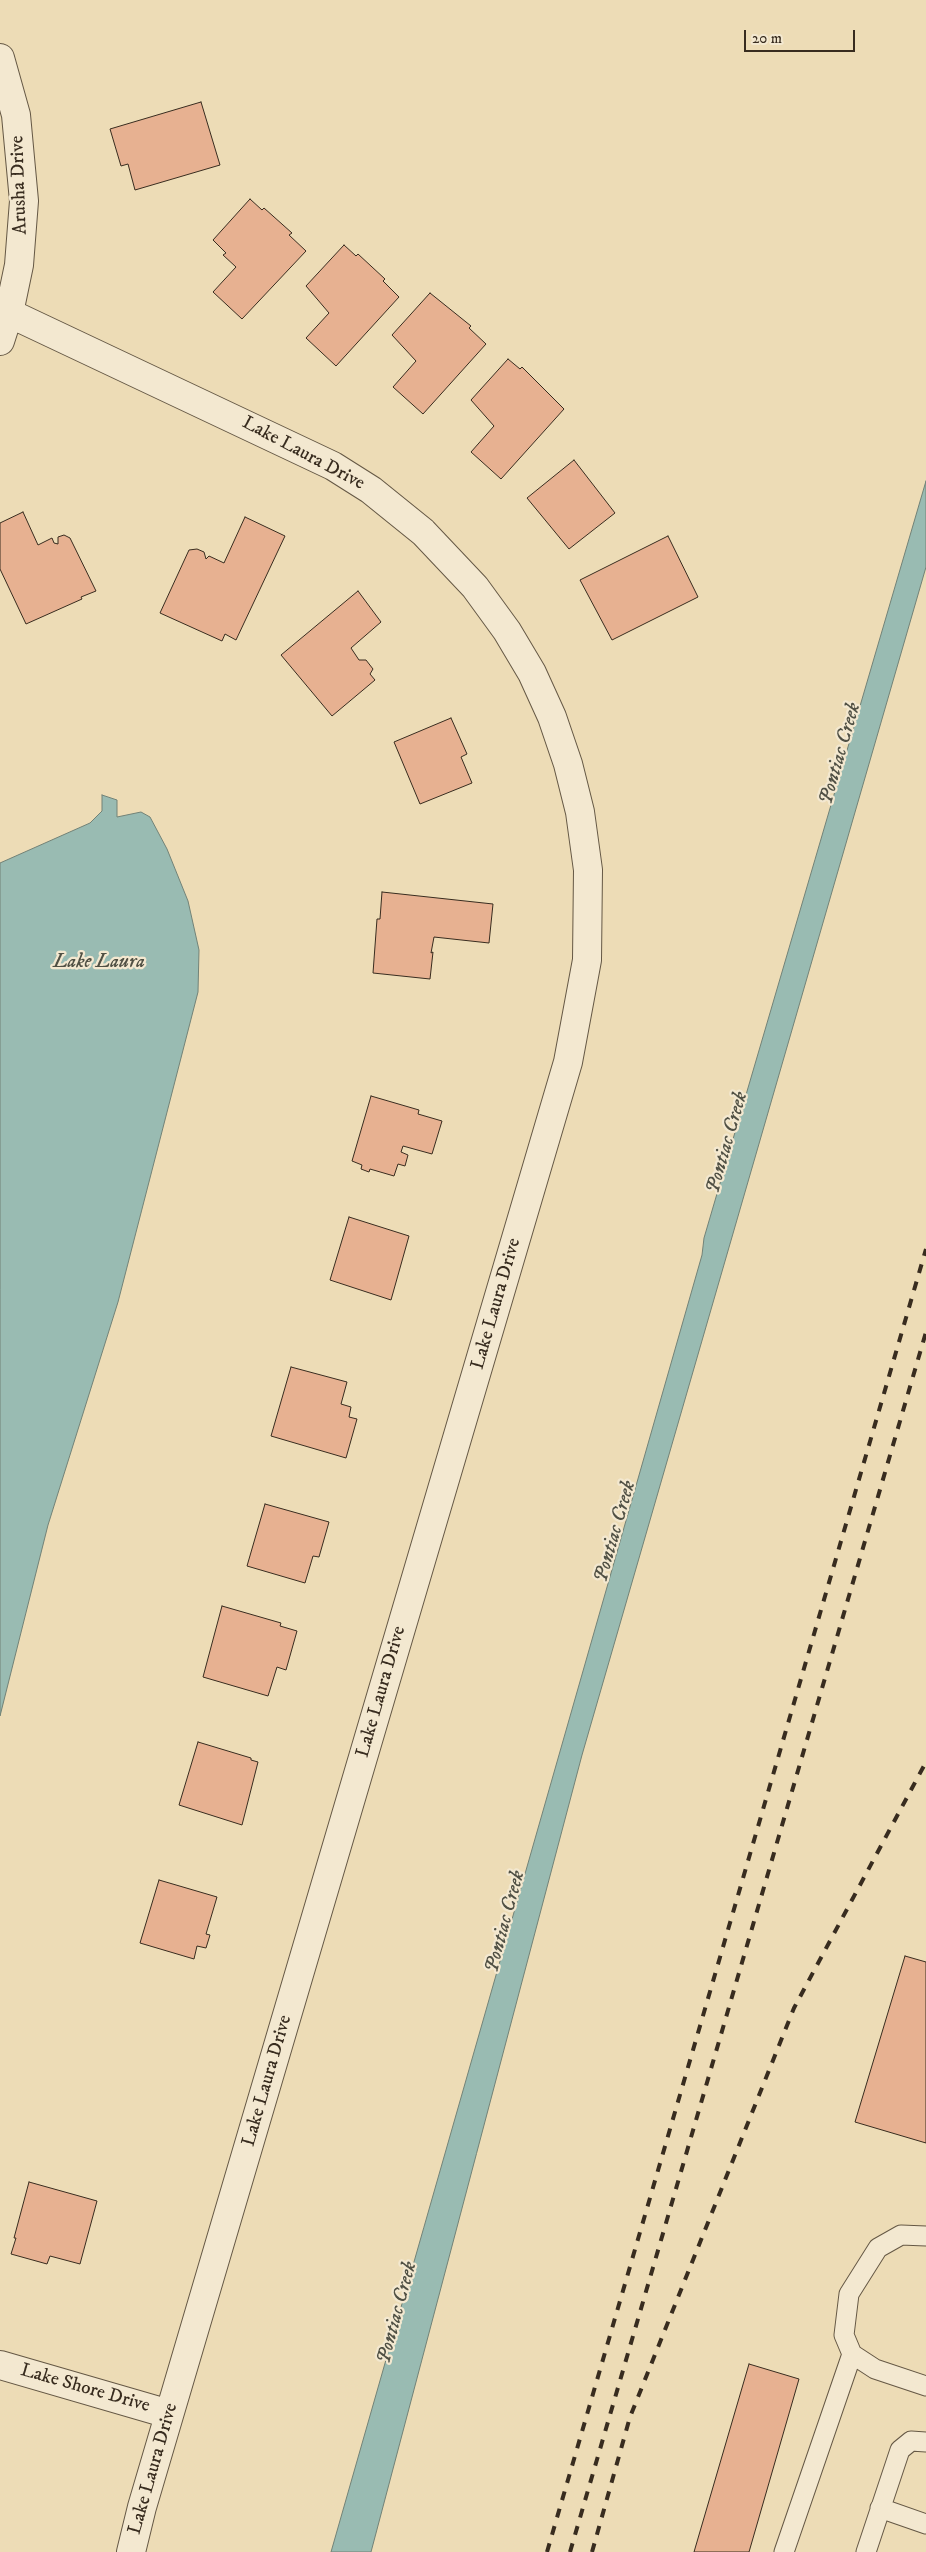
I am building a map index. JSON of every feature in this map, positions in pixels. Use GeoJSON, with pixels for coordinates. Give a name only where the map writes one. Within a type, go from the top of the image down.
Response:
{"type":"FeatureCollection","features":[{"type":"Feature","properties":{"kind":"street","name":"Arusha Drive"},"geometry":{"type":"LineString","coordinates":[[0,58],[16,115],[24,180],[22,244],[9,313],[0,341]]}},
{"type":"Feature","properties":{"kind":"street","name":"Lake Laura Drive"},"geometry":{"type":"LineString","coordinates":[[9,313],[326,463],[388,503],[438,547],[491,609],[520,652],[542,695],[561,740],[575,788],[588,870],[587,960],[568,1062],[169,2414],[131,2552]]}},
{"type":"Feature","properties":{"kind":"street","name":"Lake Shore Drive"},"geometry":{"type":"LineString","coordinates":[[0,2365],[169,2414]]}},
{"type":"Feature","properties":{"kind":"lane"},"geometry":{"type":"LineString","coordinates":[[926,2236],[901,2235],[878,2248],[849,2294],[844,2335],[852,2354],[875,2369],[926,2386]]}},
{"type":"Feature","properties":{"kind":"lane"},"geometry":{"type":"LineString","coordinates":[[784,2552],[852,2354]]}},
{"type":"Feature","properties":{"kind":"lane"},"geometry":{"type":"LineString","coordinates":[[866,2552],[900,2450],[911,2441],[926,2442]]}},
{"type":"Feature","properties":{"kind":"lane"},"geometry":{"type":"LineString","coordinates":[[880,2508],[926,2524]]}},
{"type":"Feature","properties":{"kind":"water"},"geometry":{"type":"Polygon","coordinates":[[[926,481],[926,567],[582,1755],[371,2552],[331,2552],[702,1255],[704,1238],[926,481]]]}},
{"type":"Feature","properties":{"kind":"water","name":"Lake Laura"},"geometry":{"type":"Polygon","coordinates":[[[102,795],[117,800],[117,817],[141,812],[150,817],[167,849],[188,901],[199,950],[198,992],[118,1302],[48,1525],[0,1716],[0,863],[90,823],[102,811],[102,795]]]}},
{"type":"Feature","properties":{"kind":"building"},"geometry":{"type":"Polygon","coordinates":[[[201,102],[220,165],[135,190],[128,164],[121,166],[110,129],[201,102]]]}},
{"type":"Feature","properties":{"kind":"building"},"geometry":{"type":"Polygon","coordinates":[[[250,199],[262,210],[264,208],[292,233],[289,235],[306,251],[242,319],[213,292],[236,267],[223,255],[226,253],[213,240],[250,199]]]}},
{"type":"Feature","properties":{"kind":"building"},"geometry":{"type":"Polygon","coordinates":[[[344,245],[356,256],[358,254],[385,279],[383,281],[399,297],[336,366],[306,338],[329,313],[306,286],[344,245]]]}},
{"type":"Feature","properties":{"kind":"building"},"geometry":{"type":"Polygon","coordinates":[[[430,293],[471,326],[469,328],[486,344],[423,414],[393,387],[416,361],[392,335],[430,293]]]}},
{"type":"Feature","properties":{"kind":"building"},"geometry":{"type":"Polygon","coordinates":[[[508,359],[520,369],[522,367],[564,409],[501,479],[471,452],[494,426],[471,400],[508,359]]]}},
{"type":"Feature","properties":{"kind":"building"},"geometry":{"type":"Polygon","coordinates":[[[574,460],[615,513],[569,549],[527,498],[574,460]]]}},
{"type":"Feature","properties":{"kind":"building"},"geometry":{"type":"Polygon","coordinates":[[[23,512],[38,545],[52,538],[54,543],[58,544],[58,537],[64,535],[70,538],[96,591],[26,624],[0,569],[0,523],[23,512]]]}},
{"type":"Feature","properties":{"kind":"building"},"geometry":{"type":"Polygon","coordinates":[[[245,517],[285,536],[236,640],[225,634],[222,641],[160,613],[189,550],[197,549],[204,552],[206,559],[209,556],[224,563],[245,517]]]}},
{"type":"Feature","properties":{"kind":"building"},"geometry":{"type":"Polygon","coordinates":[[[668,536],[698,597],[612,640],[580,580],[668,536]]]}},
{"type":"Feature","properties":{"kind":"building"},"geometry":{"type":"Polygon","coordinates":[[[358,591],[381,622],[351,648],[359,660],[366,660],[373,669],[370,674],[375,680],[332,716],[281,655],[358,591]]]}},
{"type":"Feature","properties":{"kind":"building"},"geometry":{"type":"Polygon","coordinates":[[[451,718],[467,754],[461,757],[472,783],[420,804],[394,742],[451,718]]]}},
{"type":"Feature","properties":{"kind":"building"},"geometry":{"type":"Polygon","coordinates":[[[382,892],[493,904],[489,943],[434,937],[430,979],[373,973],[377,919],[380,919],[382,892]]]}},
{"type":"Feature","properties":{"kind":"building"},"geometry":{"type":"Polygon","coordinates":[[[371,1096],[419,1110],[418,1114],[442,1121],[432,1154],[403,1146],[401,1152],[408,1155],[405,1166],[398,1164],[394,1176],[370,1169],[369,1172],[361,1169],[362,1165],[352,1161],[371,1096]]]}},
{"type":"Feature","properties":{"kind":"building"},"geometry":{"type":"Polygon","coordinates":[[[349,1217],[409,1236],[391,1300],[330,1280],[349,1217]]]}},
{"type":"Feature","properties":{"kind":"building"},"geometry":{"type":"Polygon","coordinates":[[[291,1367],[347,1382],[341,1404],[351,1407],[349,1417],[357,1419],[346,1458],[271,1436],[291,1367]]]}},
{"type":"Feature","properties":{"kind":"building"},"geometry":{"type":"Polygon","coordinates":[[[265,1504],[329,1522],[319,1557],[313,1556],[305,1583],[247,1566],[265,1504]]]}},
{"type":"Feature","properties":{"kind":"building"},"geometry":{"type":"Polygon","coordinates":[[[222,1606],[281,1623],[280,1626],[297,1631],[286,1670],[277,1667],[268,1696],[203,1677],[222,1606]]]}},
{"type":"Feature","properties":{"kind":"building"},"geometry":{"type":"Polygon","coordinates":[[[198,1742],[251,1758],[251,1760],[258,1762],[242,1825],[179,1805],[198,1742]]]}},
{"type":"Feature","properties":{"kind":"building"},"geometry":{"type":"Polygon","coordinates":[[[159,1880],[217,1897],[206,1934],[210,1935],[206,1948],[197,1946],[194,1959],[140,1943],[159,1880]]]}},
{"type":"Feature","properties":{"kind":"building"},"geometry":{"type":"Polygon","coordinates":[[[905,1956],[926,1962],[926,2143],[855,2122],[905,1956]]]}},
{"type":"Feature","properties":{"kind":"building"},"geometry":{"type":"Polygon","coordinates":[[[29,2182],[97,2201],[80,2264],[50,2256],[47,2264],[11,2254],[29,2182]]]}},
{"type":"Feature","properties":{"kind":"building"},"geometry":{"type":"Polygon","coordinates":[[[749,2364],[799,2379],[749,2552],[694,2552],[749,2364]]]}},
{"type":"Feature","properties":{"kind":"railway"},"geometry":{"type":"LineString","coordinates":[[547,2552],[926,1249]]}},
{"type":"Feature","properties":{"kind":"railway"},"geometry":{"type":"LineString","coordinates":[[570,2552],[926,1332]]}},
{"type":"Feature","properties":{"kind":"railway"},"geometry":{"type":"LineString","coordinates":[[592,2552],[630,2417],[794,2008],[926,1762]]}},
{"type":"Feature","properties":{"kind":"water label","name":"Pontiac Creek"},"geometry":{"type":"Point","coordinates":[841,754]}},
{"type":"Feature","properties":{"kind":"water label","name":"Pontiac Creek"},"geometry":{"type":"Point","coordinates":[728,1143]}},
{"type":"Feature","properties":{"kind":"water label","name":"Pontiac Creek"},"geometry":{"type":"Point","coordinates":[616,1532]}},
{"type":"Feature","properties":{"kind":"water label","name":"Pontiac Creek"},"geometry":{"type":"Point","coordinates":[506,1922]}},
{"type":"Feature","properties":{"kind":"water label","name":"Pontiac Creek"},"geometry":{"type":"Point","coordinates":[398,2313]}}]}
